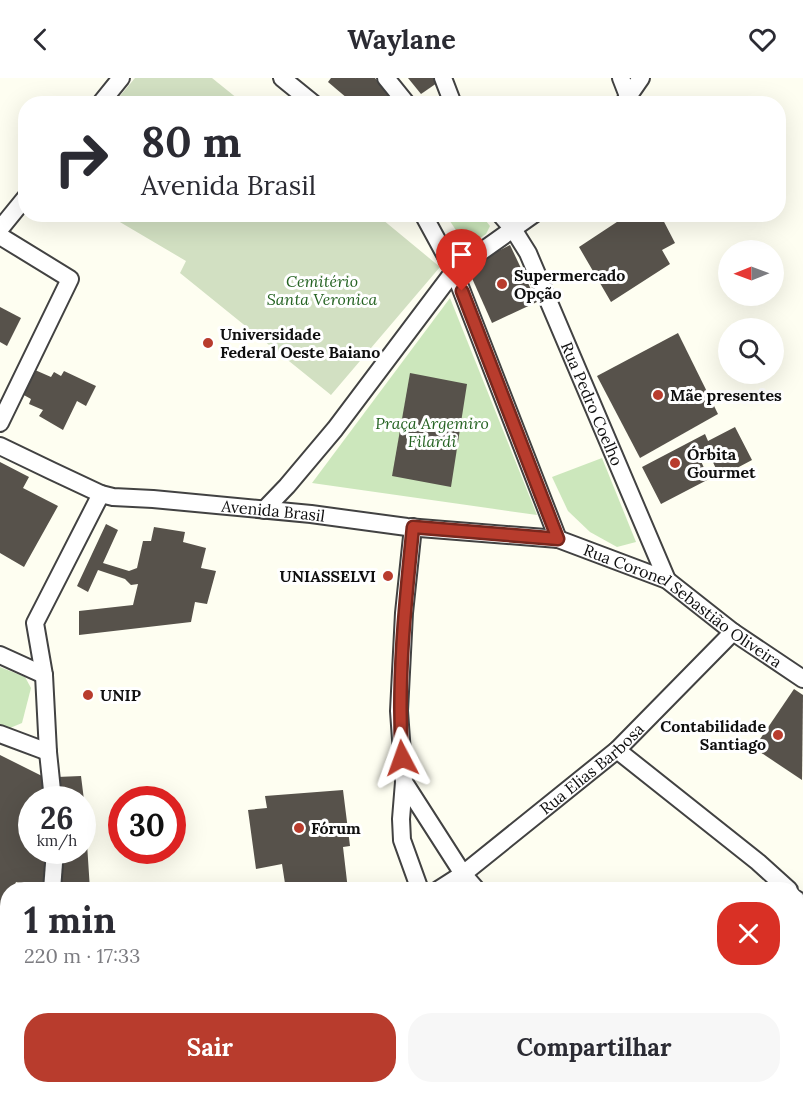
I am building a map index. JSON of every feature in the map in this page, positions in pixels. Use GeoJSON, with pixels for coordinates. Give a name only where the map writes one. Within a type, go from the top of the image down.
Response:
{"type":"FeatureCollection","features":[{"type":"Feature","properties":{"kind":"street"},"geometry":{"type":"LineString","coordinates":[[106,96],[121,78]]}},
{"type":"Feature","properties":{"kind":"street"},"geometry":{"type":"LineString","coordinates":[[282,78],[304,96]]}},
{"type":"Feature","properties":{"kind":"street"},"geometry":{"type":"LineString","coordinates":[[386,78],[401,96]]}},
{"type":"Feature","properties":{"kind":"street"},"geometry":{"type":"LineString","coordinates":[[443,78],[450,96]]}},
{"type":"Feature","properties":{"kind":"street"},"geometry":{"type":"LineString","coordinates":[[621,78],[625,96]]}},
{"type":"Feature","properties":{"kind":"street"},"geometry":{"type":"LineString","coordinates":[[629,96],[641,78]]}},
{"type":"Feature","properties":{"kind":"street"},"geometry":{"type":"LineString","coordinates":[[0,229],[18,207]]}},
{"type":"Feature","properties":{"kind":"street"},"geometry":{"type":"LineString","coordinates":[[427,222],[454,271],[558,539]]}},
{"type":"Feature","properties":{"kind":"street","name":"Rua Pedro Coelho"},"geometry":{"type":"LineString","coordinates":[[507,222],[528,253],[667,580]]}},
{"type":"Feature","properties":{"kind":"street"},"geometry":{"type":"LineString","coordinates":[[264,510],[335,429],[454,271],[523,222]]}},
{"type":"Feature","properties":{"kind":"street"},"geometry":{"type":"LineString","coordinates":[[0,236],[70,279],[0,423]]}},
{"type":"Feature","properties":{"kind":"street","name":"Avenida Brasil"},"geometry":{"type":"LineString","coordinates":[[0,446],[101,494],[113,497],[558,539]]}},
{"type":"Feature","properties":{"kind":"street"},"geometry":{"type":"LineString","coordinates":[[52,786],[44,675],[35,623],[101,494]]}},
{"type":"Feature","properties":{"kind":"street"},"geometry":{"type":"LineString","coordinates":[[413,527],[404,613],[399,711],[404,782],[402,840],[417,882]]}},
{"type":"Feature","properties":{"kind":"street","name":"Rua Coronel Sebastião Oliveira"},"geometry":{"type":"LineString","coordinates":[[558,539],[667,580],[733,632],[803,679]]}},
{"type":"Feature","properties":{"kind":"street","name":"Rua Elias Barbosa"},"geometry":{"type":"LineString","coordinates":[[450,882],[617,750],[733,632]]}},
{"type":"Feature","properties":{"kind":"street"},"geometry":{"type":"LineString","coordinates":[[0,655],[44,675]]}},
{"type":"Feature","properties":{"kind":"street"},"geometry":{"type":"LineString","coordinates":[[0,734],[48,752]]}},
{"type":"Feature","properties":{"kind":"street"},"geometry":{"type":"LineString","coordinates":[[617,750],[780,882]]}},
{"type":"Feature","properties":{"kind":"street"},"geometry":{"type":"LineString","coordinates":[[404,782],[470,882]]}},
{"type":"Feature","properties":{"kind":"street"},"geometry":{"type":"LineString","coordinates":[[53,882],[54,864]]}},
{"type":"Feature","properties":{"kind":"green space"},"geometry":{"type":"Polygon","coordinates":[[[135,78],[212,78],[234,96],[120,96],[135,78]]]}},
{"type":"Feature","properties":{"kind":"green space","name":"Cemitério Santa Veronica"},"geometry":{"type":"Polygon","coordinates":[[[120,222],[385,222],[440,267],[331,395],[180,273],[186,261],[120,222]]]}},
{"type":"Feature","properties":{"kind":"green space"},"geometry":{"type":"Polygon","coordinates":[[[451,222],[487,222],[490,226],[486,234],[470,245],[465,244],[451,222]]]}},
{"type":"Feature","properties":{"kind":"green space","name":"Praça Argemiro Filardi"},"geometry":{"type":"Polygon","coordinates":[[[450,298],[537,515],[312,483],[450,298]]]}},
{"type":"Feature","properties":{"kind":"green space"},"geometry":{"type":"Polygon","coordinates":[[[602,458],[636,542],[617,547],[590,532],[568,511],[552,477],[602,458]]]}},
{"type":"Feature","properties":{"kind":"green space"},"geometry":{"type":"Polygon","coordinates":[[[0,667],[25,677],[31,688],[22,723],[10,728],[0,724],[0,667]]]}},
{"type":"Feature","properties":{"kind":"building"},"geometry":{"type":"Polygon","coordinates":[[[331,78],[375,78],[390,96],[345,96],[328,82],[331,78]]]}},
{"type":"Feature","properties":{"kind":"building"},"geometry":{"type":"Polygon","coordinates":[[[408,78],[435,78],[437,83],[421,94],[408,78]]]}},
{"type":"Feature","properties":{"kind":"building"},"geometry":{"type":"Polygon","coordinates":[[[617,222],[664,222],[675,243],[662,250],[670,264],[611,302],[579,247],[617,222]]]}},
{"type":"Feature","properties":{"kind":"building","name":"Supermercado Opção"},"geometry":{"type":"Polygon","coordinates":[[[510,245],[537,302],[492,323],[467,267],[510,245]]]}},
{"type":"Feature","properties":{"kind":"building"},"geometry":{"type":"Polygon","coordinates":[[[0,307],[21,318],[7,346],[0,342],[0,307]]]}},
{"type":"Feature","properties":{"kind":"building","name":"Mãe presentes"},"geometry":{"type":"Polygon","coordinates":[[[678,333],[718,414],[640,458],[597,376],[678,333]]]}},
{"type":"Feature","properties":{"kind":"building"},"geometry":{"type":"Polygon","coordinates":[[[35,370],[51,377],[54,372],[61,376],[64,371],[96,386],[86,406],[77,401],[63,430],[39,416],[43,410],[29,404],[31,399],[22,394],[35,370]]]}},
{"type":"Feature","properties":{"kind":"building"},"geometry":{"type":"Polygon","coordinates":[[[410,373],[467,384],[451,487],[392,476],[410,373]]]}},
{"type":"Feature","properties":{"kind":"building","name":"Órbita Gourmet"},"geometry":{"type":"Polygon","coordinates":[[[735,427],[752,460],[720,477],[709,454],[700,459],[709,479],[661,504],[642,467],[705,434],[708,441],[735,427]]]}},
{"type":"Feature","properties":{"kind":"building"},"geometry":{"type":"Polygon","coordinates":[[[0,462],[29,477],[23,488],[58,506],[24,567],[0,553],[0,462]]]}},
{"type":"Feature","properties":{"kind":"building"},"geometry":{"type":"Polygon","coordinates":[[[106,524],[118,530],[103,563],[129,571],[137,568],[143,541],[151,541],[154,527],[185,532],[183,542],[206,548],[201,568],[216,571],[207,604],[195,602],[191,622],[79,635],[79,611],[133,605],[138,584],[131,585],[125,579],[98,570],[88,592],[77,586],[106,524]]]}},
{"type":"Feature","properties":{"kind":"building","name":"Contabilidade Santiago"},"geometry":{"type":"Polygon","coordinates":[[[794,689],[803,695],[802,780],[754,748],[794,689]]]}},
{"type":"Feature","properties":{"kind":"building"},"geometry":{"type":"Polygon","coordinates":[[[0,755],[44,777],[44,786],[18,786],[18,864],[47,864],[46,882],[0,882],[0,755]]]}},
{"type":"Feature","properties":{"kind":"building"},"geometry":{"type":"Polygon","coordinates":[[[81,776],[82,786],[58,786],[57,777],[81,776]]]}},
{"type":"Feature","properties":{"kind":"building","name":"Fórum"},"geometry":{"type":"Polygon","coordinates":[[[343,790],[350,846],[343,847],[347,882],[285,882],[282,864],[256,869],[248,810],[267,808],[265,796],[343,790]]]}},
{"type":"Feature","properties":{"kind":"building"},"geometry":{"type":"Polygon","coordinates":[[[60,864],[88,864],[89,882],[59,882],[60,864]]]}},
{"type":"Feature","properties":{"kind":"place","name":"Supermercado Opção"},"geometry":{"type":"Point","coordinates":[502,284]}},
{"type":"Feature","properties":{"kind":"place","name":"Universidade Federal Oeste Baiano"},"geometry":{"type":"Point","coordinates":[208,343]}},
{"type":"Feature","properties":{"kind":"place","name":"Mãe presentes"},"geometry":{"type":"Point","coordinates":[658,395]}},
{"type":"Feature","properties":{"kind":"place","name":"Órbita Gourmet"},"geometry":{"type":"Point","coordinates":[675,463]}},
{"type":"Feature","properties":{"kind":"place","name":"UNIASSELVI"},"geometry":{"type":"Point","coordinates":[388,576]}},
{"type":"Feature","properties":{"kind":"place","name":"UNIP"},"geometry":{"type":"Point","coordinates":[88,695]}},
{"type":"Feature","properties":{"kind":"place","name":"Contabilidade Santiago"},"geometry":{"type":"Point","coordinates":[778,735]}},
{"type":"Feature","properties":{"kind":"place","name":"Fórum"},"geometry":{"type":"Point","coordinates":[299,828]}},
{"type":"Feature","properties":{"kind":"route"},"geometry":{"type":"LineString","coordinates":[[402,758],[399,711],[404,613],[413,527],[558,539],[543,495],[462,291]]}}]}
